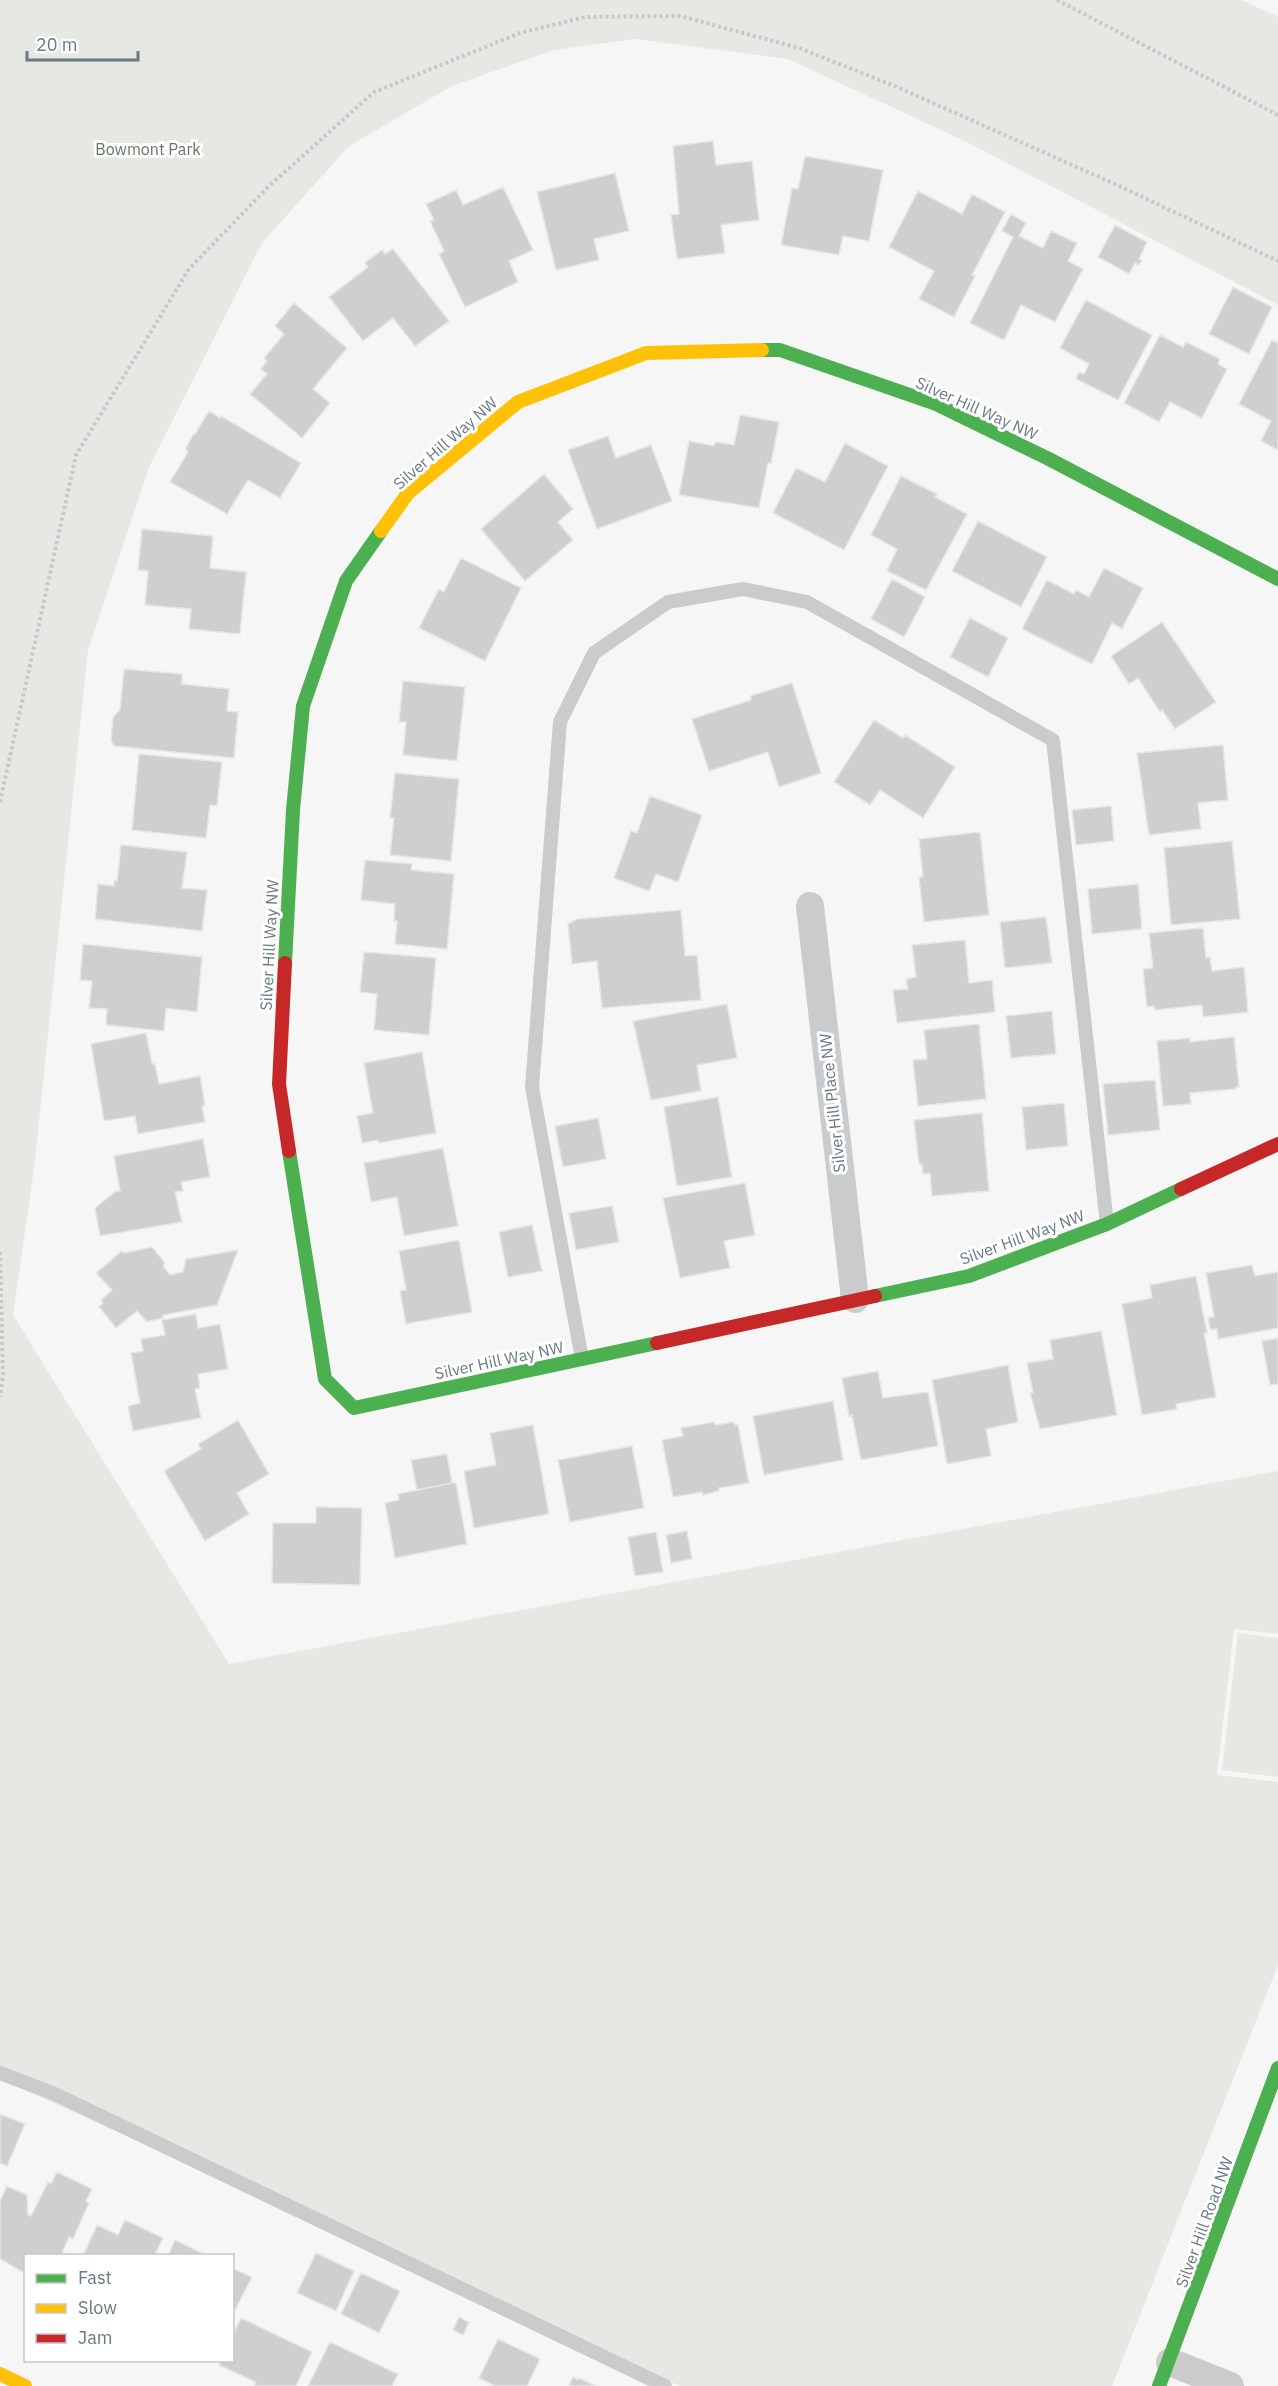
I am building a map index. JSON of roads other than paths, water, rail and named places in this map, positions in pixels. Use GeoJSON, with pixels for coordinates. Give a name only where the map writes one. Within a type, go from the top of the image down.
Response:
{"type":"FeatureCollection","features":[{"type":"Feature","properties":{"kind":"street","name":"Silver Hill Way NW"},"geometry":{"type":"LineString","coordinates":[[1278,579],[1047,458],[936,404],[780,350],[646,353],[518,402],[408,493],[346,582],[303,706],[292,810],[279,1084],[326,1379],[354,1408],[969,1276],[1107,1224],[1278,1144]]}},
{"type":"Feature","properties":{"kind":"street","name":"Silver Hill Place NW"},"geometry":{"type":"LineString","coordinates":[[810,906],[855,1299]]}},
{"type":"Feature","properties":{"kind":"street","name":"Silver Hill Road NW"},"geometry":{"type":"LineString","coordinates":[[1164,2374],[1278,2068]]}},
{"type":"Feature","properties":{"kind":"street"},"geometry":{"type":"LineString","coordinates":[[0,2374],[26,2386]]}},
{"type":"Feature","properties":{"kind":"street"},"geometry":{"type":"LineString","coordinates":[[1164,2374],[1230,2386]]}},
{"type":"Feature","properties":{"kind":"lane"},"geometry":{"type":"LineString","coordinates":[[582,1359],[532,1087],[560,722],[594,653],[668,602],[743,589],[807,602],[1053,740],[1107,1224]]}},
{"type":"Feature","properties":{"kind":"lane"},"geometry":{"type":"LineString","coordinates":[[0,2073],[55,2094],[665,2386]]}},
{"type":"Feature","properties":{"kind":"park label","name":"Bowmont Park"},"geometry":{"type":"Point","coordinates":[148,149]}}]}
